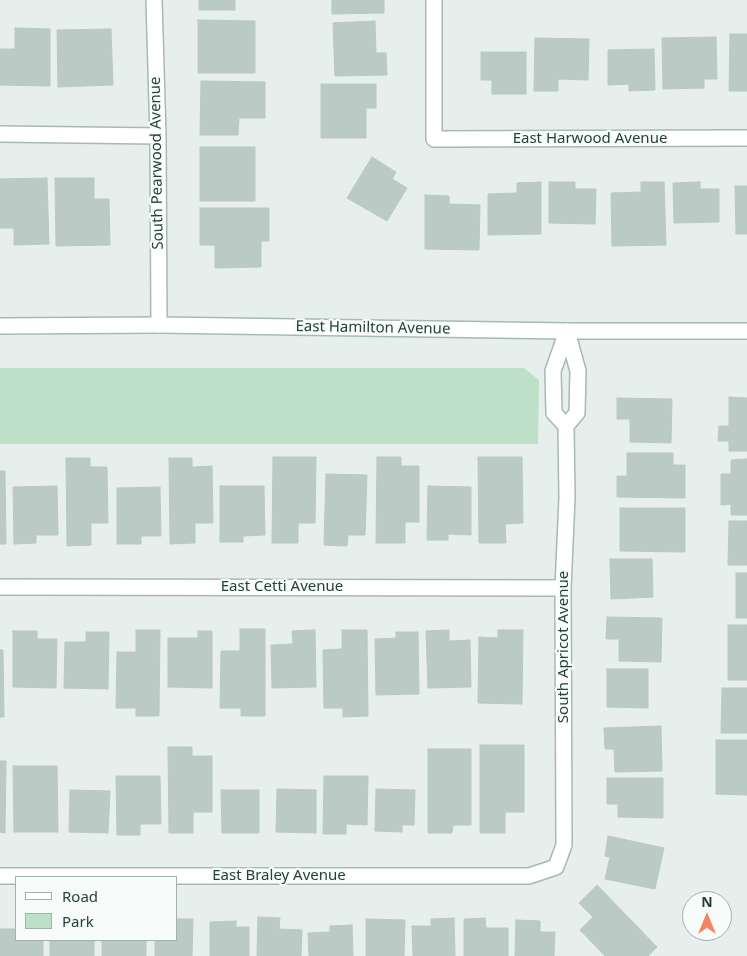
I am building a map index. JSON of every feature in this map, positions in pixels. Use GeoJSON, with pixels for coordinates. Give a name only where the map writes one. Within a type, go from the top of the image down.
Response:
{"type":"FeatureCollection","features":[{"type":"Feature","properties":{"kind":"street","name":"South Pearwood Avenue"},"geometry":{"type":"LineString","coordinates":[[154,0],[158,136],[159,325]]}},
{"type":"Feature","properties":{"kind":"street","name":"East Harwood Avenue"},"geometry":{"type":"LineString","coordinates":[[434,0],[434,139],[747,138]]}},
{"type":"Feature","properties":{"kind":"street"},"geometry":{"type":"LineString","coordinates":[[0,134],[158,136]]}},
{"type":"Feature","properties":{"kind":"street","name":"East Hamilton Avenue"},"geometry":{"type":"LineString","coordinates":[[0,326],[159,325],[567,331],[747,331]]}},
{"type":"Feature","properties":{"kind":"street"},"geometry":{"type":"LineString","coordinates":[[566,426],[554,413],[553,371],[567,331]]}},
{"type":"Feature","properties":{"kind":"street","name":"South Apricot Avenue"},"geometry":{"type":"LineString","coordinates":[[556,867],[564,845],[563,588],[567,498],[566,426],[577,413],[578,371],[567,331]]}},
{"type":"Feature","properties":{"kind":"street","name":"East Cetti Avenue"},"geometry":{"type":"LineString","coordinates":[[0,587],[563,588]]}},
{"type":"Feature","properties":{"kind":"street","name":"East Braley Avenue"},"geometry":{"type":"LineString","coordinates":[[0,876],[529,876],[556,867]]}},
{"type":"Feature","properties":{"kind":"green space"},"geometry":{"type":"Polygon","coordinates":[[[0,368],[524,368],[539,380],[538,444],[0,444],[0,368]]]}},
{"type":"Feature","properties":{"kind":"building"},"geometry":{"type":"Polygon","coordinates":[[[199,0],[235,0],[235,10],[199,10],[199,0]]]}},
{"type":"Feature","properties":{"kind":"building"},"geometry":{"type":"Polygon","coordinates":[[[332,0],[384,0],[384,13],[332,14],[332,0]]]}},
{"type":"Feature","properties":{"kind":"building"},"geometry":{"type":"Polygon","coordinates":[[[198,20],[255,21],[255,73],[198,73],[198,20]]]}},
{"type":"Feature","properties":{"kind":"building"},"geometry":{"type":"Polygon","coordinates":[[[375,21],[376,53],[386,53],[387,75],[335,76],[333,23],[375,21]]]}},
{"type":"Feature","properties":{"kind":"building"},"geometry":{"type":"Polygon","coordinates":[[[15,28],[50,29],[50,86],[0,85],[0,49],[15,49],[15,28]]]}},
{"type":"Feature","properties":{"kind":"building"},"geometry":{"type":"Polygon","coordinates":[[[111,29],[113,85],[58,87],[57,30],[111,29]]]}},
{"type":"Feature","properties":{"kind":"building"},"geometry":{"type":"Polygon","coordinates":[[[730,34],[747,34],[747,91],[729,91],[730,34]]]}},
{"type":"Feature","properties":{"kind":"building"},"geometry":{"type":"Polygon","coordinates":[[[716,37],[717,79],[704,79],[704,88],[663,89],[662,38],[716,37]]]}},
{"type":"Feature","properties":{"kind":"building"},"geometry":{"type":"Polygon","coordinates":[[[535,38],[589,39],[588,80],[558,79],[558,91],[534,91],[535,38]]]}},
{"type":"Feature","properties":{"kind":"building"},"geometry":{"type":"Polygon","coordinates":[[[654,49],[655,90],[629,91],[629,84],[608,85],[608,50],[654,49]]]}},
{"type":"Feature","properties":{"kind":"building"},"geometry":{"type":"Polygon","coordinates":[[[481,52],[526,52],[526,94],[492,94],[492,80],[481,80],[481,52]]]}},
{"type":"Feature","properties":{"kind":"building"},"geometry":{"type":"Polygon","coordinates":[[[201,81],[265,82],[265,118],[239,118],[238,135],[200,135],[201,81]]]}},
{"type":"Feature","properties":{"kind":"building"},"geometry":{"type":"Polygon","coordinates":[[[321,84],[376,84],[376,108],[366,108],[366,138],[321,138],[321,84]]]}},
{"type":"Feature","properties":{"kind":"building"},"geometry":{"type":"Polygon","coordinates":[[[200,147],[255,147],[255,201],[200,201],[200,147]]]}},
{"type":"Feature","properties":{"kind":"building"},"geometry":{"type":"Polygon","coordinates":[[[372,157],[396,172],[392,179],[407,188],[387,221],[347,198],[372,157]]]}},
{"type":"Feature","properties":{"kind":"building"},"geometry":{"type":"Polygon","coordinates":[[[47,178],[49,244],[14,245],[14,228],[0,228],[0,179],[47,178]]]}},
{"type":"Feature","properties":{"kind":"building"},"geometry":{"type":"Polygon","coordinates":[[[55,178],[94,178],[94,199],[109,199],[110,245],[56,246],[55,178]]]}},
{"type":"Feature","properties":{"kind":"building"},"geometry":{"type":"Polygon","coordinates":[[[541,182],[541,234],[488,235],[488,194],[517,193],[517,183],[541,182]]]}},
{"type":"Feature","properties":{"kind":"building"},"geometry":{"type":"Polygon","coordinates":[[[549,182],[575,182],[575,189],[596,189],[595,224],[549,223],[549,182]]]}},
{"type":"Feature","properties":{"kind":"building"},"geometry":{"type":"Polygon","coordinates":[[[641,182],[664,182],[666,245],[612,246],[611,193],[641,192],[641,182]]]}},
{"type":"Feature","properties":{"kind":"building"},"geometry":{"type":"Polygon","coordinates":[[[700,182],[700,189],[719,189],[719,222],[674,223],[673,183],[700,182]]]}},
{"type":"Feature","properties":{"kind":"building"},"geometry":{"type":"Polygon","coordinates":[[[735,186],[747,186],[747,234],[736,234],[735,186]]]}},
{"type":"Feature","properties":{"kind":"building"},"geometry":{"type":"Polygon","coordinates":[[[425,195],[449,196],[449,204],[480,205],[479,250],[425,249],[425,195]]]}},
{"type":"Feature","properties":{"kind":"building"},"geometry":{"type":"Polygon","coordinates":[[[200,208],[269,208],[269,241],[261,241],[261,267],[215,268],[215,245],[200,245],[200,208]]]}},
{"type":"Feature","properties":{"kind":"building"},"geometry":{"type":"Polygon","coordinates":[[[729,397],[747,398],[747,451],[729,451],[729,441],[718,441],[719,426],[729,426],[729,397]]]}},
{"type":"Feature","properties":{"kind":"building"},"geometry":{"type":"Polygon","coordinates":[[[617,398],[672,399],[671,443],[630,442],[630,419],[617,419],[617,398]]]}},
{"type":"Feature","properties":{"kind":"building"},"geometry":{"type":"Polygon","coordinates":[[[627,453],[673,453],[673,465],[685,465],[685,498],[617,497],[617,476],[627,476],[627,453]]]}},
{"type":"Feature","properties":{"kind":"building"},"geometry":{"type":"Polygon","coordinates":[[[273,457],[316,457],[315,523],[298,523],[298,543],[272,543],[273,457]]]}},
{"type":"Feature","properties":{"kind":"building"},"geometry":{"type":"Polygon","coordinates":[[[377,457],[401,457],[401,466],[419,466],[419,522],[405,522],[405,543],[376,543],[377,457]]]}},
{"type":"Feature","properties":{"kind":"building"},"geometry":{"type":"Polygon","coordinates":[[[478,457],[522,457],[523,523],[505,524],[506,543],[479,543],[478,457]]]}},
{"type":"Feature","properties":{"kind":"building"},"geometry":{"type":"Polygon","coordinates":[[[66,458],[90,458],[90,467],[107,467],[108,523],[91,523],[91,545],[67,546],[66,458]]]}},
{"type":"Feature","properties":{"kind":"building"},"geometry":{"type":"Polygon","coordinates":[[[169,458],[192,458],[192,467],[212,466],[213,523],[195,523],[195,543],[170,544],[169,458]]]}},
{"type":"Feature","properties":{"kind":"building"},"geometry":{"type":"Polygon","coordinates":[[[747,459],[747,515],[731,515],[731,504],[721,505],[721,474],[731,474],[731,460],[747,459]]]}},
{"type":"Feature","properties":{"kind":"building"},"geometry":{"type":"Polygon","coordinates":[[[0,471],[5,471],[6,544],[0,544],[0,471]]]}},
{"type":"Feature","properties":{"kind":"building"},"geometry":{"type":"Polygon","coordinates":[[[326,474],[367,475],[365,535],[348,535],[347,546],[324,545],[326,474]]]}},
{"type":"Feature","properties":{"kind":"building"},"geometry":{"type":"Polygon","coordinates":[[[57,486],[58,535],[36,535],[36,543],[14,544],[13,487],[57,486]]]}},
{"type":"Feature","properties":{"kind":"building"},"geometry":{"type":"Polygon","coordinates":[[[220,486],[264,486],[265,535],[243,536],[243,542],[220,542],[220,486]]]}},
{"type":"Feature","properties":{"kind":"building"},"geometry":{"type":"Polygon","coordinates":[[[428,486],[471,487],[471,535],[448,534],[448,540],[427,540],[428,486]]]}},
{"type":"Feature","properties":{"kind":"building"},"geometry":{"type":"Polygon","coordinates":[[[160,487],[161,536],[141,536],[141,544],[117,544],[117,488],[160,487]]]}},
{"type":"Feature","properties":{"kind":"building"},"geometry":{"type":"Polygon","coordinates":[[[620,508],[685,508],[685,552],[620,551],[620,508]]]}},
{"type":"Feature","properties":{"kind":"building"},"geometry":{"type":"Polygon","coordinates":[[[729,521],[747,521],[747,565],[728,565],[729,521]]]}},
{"type":"Feature","properties":{"kind":"building"},"geometry":{"type":"Polygon","coordinates":[[[610,559],[652,559],[653,597],[611,599],[610,559]]]}},
{"type":"Feature","properties":{"kind":"building"},"geometry":{"type":"Polygon","coordinates":[[[736,573],[747,573],[747,618],[736,618],[736,573]]]}},
{"type":"Feature","properties":{"kind":"building"},"geometry":{"type":"Polygon","coordinates":[[[607,617],[662,618],[661,662],[619,661],[619,639],[606,639],[607,617]]]}},
{"type":"Feature","properties":{"kind":"building"},"geometry":{"type":"Polygon","coordinates":[[[728,625],[747,625],[747,680],[728,680],[728,625]]]}},
{"type":"Feature","properties":{"kind":"building"},"geometry":{"type":"Polygon","coordinates":[[[240,629],[265,629],[265,716],[241,716],[241,708],[220,708],[221,651],[240,651],[240,629]]]}},
{"type":"Feature","properties":{"kind":"building"},"geometry":{"type":"Polygon","coordinates":[[[136,630],[160,630],[159,716],[136,716],[136,708],[116,708],[117,652],[136,652],[136,630]]]}},
{"type":"Feature","properties":{"kind":"building"},"geometry":{"type":"Polygon","coordinates":[[[315,630],[316,687],[272,688],[271,645],[293,644],[292,631],[315,630]]]}},
{"type":"Feature","properties":{"kind":"building"},"geometry":{"type":"Polygon","coordinates":[[[342,630],[367,630],[368,716],[343,717],[343,708],[324,708],[323,650],[342,649],[342,630]]]}},
{"type":"Feature","properties":{"kind":"building"},"geometry":{"type":"Polygon","coordinates":[[[449,630],[449,641],[470,640],[471,687],[428,688],[426,631],[449,630]]]}},
{"type":"Feature","properties":{"kind":"building"},"geometry":{"type":"Polygon","coordinates":[[[498,630],[523,630],[522,704],[478,703],[479,637],[498,638],[498,630]]]}},
{"type":"Feature","properties":{"kind":"building"},"geometry":{"type":"Polygon","coordinates":[[[13,631],[37,631],[37,639],[57,639],[56,688],[13,687],[13,631]]]}},
{"type":"Feature","properties":{"kind":"building"},"geometry":{"type":"Polygon","coordinates":[[[198,631],[212,631],[212,688],[168,687],[168,638],[198,638],[198,631]]]}},
{"type":"Feature","properties":{"kind":"building"},"geometry":{"type":"Polygon","coordinates":[[[86,632],[109,632],[108,689],[64,688],[65,642],[86,642],[86,632]]]}},
{"type":"Feature","properties":{"kind":"building"},"geometry":{"type":"Polygon","coordinates":[[[396,632],[418,632],[419,694],[376,695],[375,639],[396,638],[396,632]]]}},
{"type":"Feature","properties":{"kind":"building"},"geometry":{"type":"Polygon","coordinates":[[[0,650],[3,650],[4,717],[0,717],[0,650]]]}},
{"type":"Feature","properties":{"kind":"building"},"geometry":{"type":"Polygon","coordinates":[[[607,669],[648,669],[648,708],[607,707],[607,669]]]}},
{"type":"Feature","properties":{"kind":"building"},"geometry":{"type":"Polygon","coordinates":[[[722,688],[747,688],[747,733],[721,733],[722,688]]]}},
{"type":"Feature","properties":{"kind":"building"},"geometry":{"type":"Polygon","coordinates":[[[661,726],[662,771],[615,772],[614,749],[605,749],[604,728],[661,726]]]}},
{"type":"Feature","properties":{"kind":"building"},"geometry":{"type":"Polygon","coordinates":[[[716,740],[747,740],[747,795],[716,794],[716,740]]]}},
{"type":"Feature","properties":{"kind":"building"},"geometry":{"type":"Polygon","coordinates":[[[480,745],[524,745],[524,812],[505,812],[505,833],[480,833],[480,745]]]}},
{"type":"Feature","properties":{"kind":"building"},"geometry":{"type":"Polygon","coordinates":[[[168,747],[192,747],[192,756],[212,756],[212,812],[193,812],[193,833],[169,833],[168,747]]]}},
{"type":"Feature","properties":{"kind":"building"},"geometry":{"type":"Polygon","coordinates":[[[428,749],[471,749],[471,825],[453,825],[452,833],[428,833],[428,749]]]}},
{"type":"Feature","properties":{"kind":"building"},"geometry":{"type":"Polygon","coordinates":[[[0,761],[6,761],[5,833],[0,832],[0,761]]]}},
{"type":"Feature","properties":{"kind":"building"},"geometry":{"type":"Polygon","coordinates":[[[13,766],[57,766],[58,832],[14,832],[13,766]]]}},
{"type":"Feature","properties":{"kind":"building"},"geometry":{"type":"Polygon","coordinates":[[[116,776],[160,776],[161,824],[140,824],[140,835],[117,835],[116,776]]]}},
{"type":"Feature","properties":{"kind":"building"},"geometry":{"type":"Polygon","coordinates":[[[324,776],[368,776],[367,825],[346,824],[346,834],[323,834],[324,776]]]}},
{"type":"Feature","properties":{"kind":"building"},"geometry":{"type":"Polygon","coordinates":[[[607,778],[663,778],[663,818],[618,817],[618,804],[607,804],[607,778]]]}},
{"type":"Feature","properties":{"kind":"building"},"geometry":{"type":"Polygon","coordinates":[[[277,789],[316,790],[316,833],[276,832],[277,789]]]}},
{"type":"Feature","properties":{"kind":"building"},"geometry":{"type":"Polygon","coordinates":[[[376,789],[415,790],[414,825],[402,825],[402,832],[375,831],[376,789]]]}},
{"type":"Feature","properties":{"kind":"building"},"geometry":{"type":"Polygon","coordinates":[[[70,790],[110,791],[108,833],[69,832],[70,790]]]}},
{"type":"Feature","properties":{"kind":"building"},"geometry":{"type":"Polygon","coordinates":[[[221,790],[259,790],[259,833],[222,833],[221,790]]]}},
{"type":"Feature","properties":{"kind":"building"},"geometry":{"type":"Polygon","coordinates":[[[608,836],[664,848],[655,889],[605,879],[610,857],[605,856],[608,836]]]}},
{"type":"Feature","properties":{"kind":"building"},"geometry":{"type":"Polygon","coordinates":[[[597,885],[657,947],[648,956],[605,956],[580,930],[593,917],[579,903],[597,885]]]}},
{"type":"Feature","properties":{"kind":"building"},"geometry":{"type":"Polygon","coordinates":[[[258,917],[280,918],[279,929],[302,930],[301,956],[257,956],[258,917]]]}},
{"type":"Feature","properties":{"kind":"building"},"geometry":{"type":"Polygon","coordinates":[[[454,918],[455,956],[413,956],[412,926],[431,926],[431,919],[454,918]]]}},
{"type":"Feature","properties":{"kind":"building"},"geometry":{"type":"Polygon","coordinates":[[[485,918],[486,928],[508,928],[508,956],[464,956],[464,919],[485,918]]]}},
{"type":"Feature","properties":{"kind":"building"},"geometry":{"type":"Polygon","coordinates":[[[178,919],[193,919],[192,956],[155,956],[155,941],[178,941],[178,919]]]}},
{"type":"Feature","properties":{"kind":"building"},"geometry":{"type":"Polygon","coordinates":[[[366,919],[405,920],[404,956],[366,956],[366,919]]]}},
{"type":"Feature","properties":{"kind":"building"},"geometry":{"type":"Polygon","coordinates":[[[516,920],[540,921],[540,932],[555,932],[554,956],[515,956],[516,920]]]}},
{"type":"Feature","properties":{"kind":"building"},"geometry":{"type":"Polygon","coordinates":[[[236,921],[236,927],[249,927],[249,956],[210,956],[210,922],[236,921]]]}},
{"type":"Feature","properties":{"kind":"building"},"geometry":{"type":"Polygon","coordinates":[[[352,925],[353,956],[309,956],[308,933],[330,932],[330,926],[352,925]]]}},
{"type":"Feature","properties":{"kind":"building"},"geometry":{"type":"Polygon","coordinates":[[[0,929],[15,929],[15,941],[43,941],[43,956],[0,956],[0,929]]]}},
{"type":"Feature","properties":{"kind":"building"},"geometry":{"type":"Polygon","coordinates":[[[50,941],[94,941],[94,956],[50,956],[50,941]]]}},
{"type":"Feature","properties":{"kind":"building"},"geometry":{"type":"Polygon","coordinates":[[[102,941],[146,941],[146,956],[102,956],[102,941]]]}}]}
